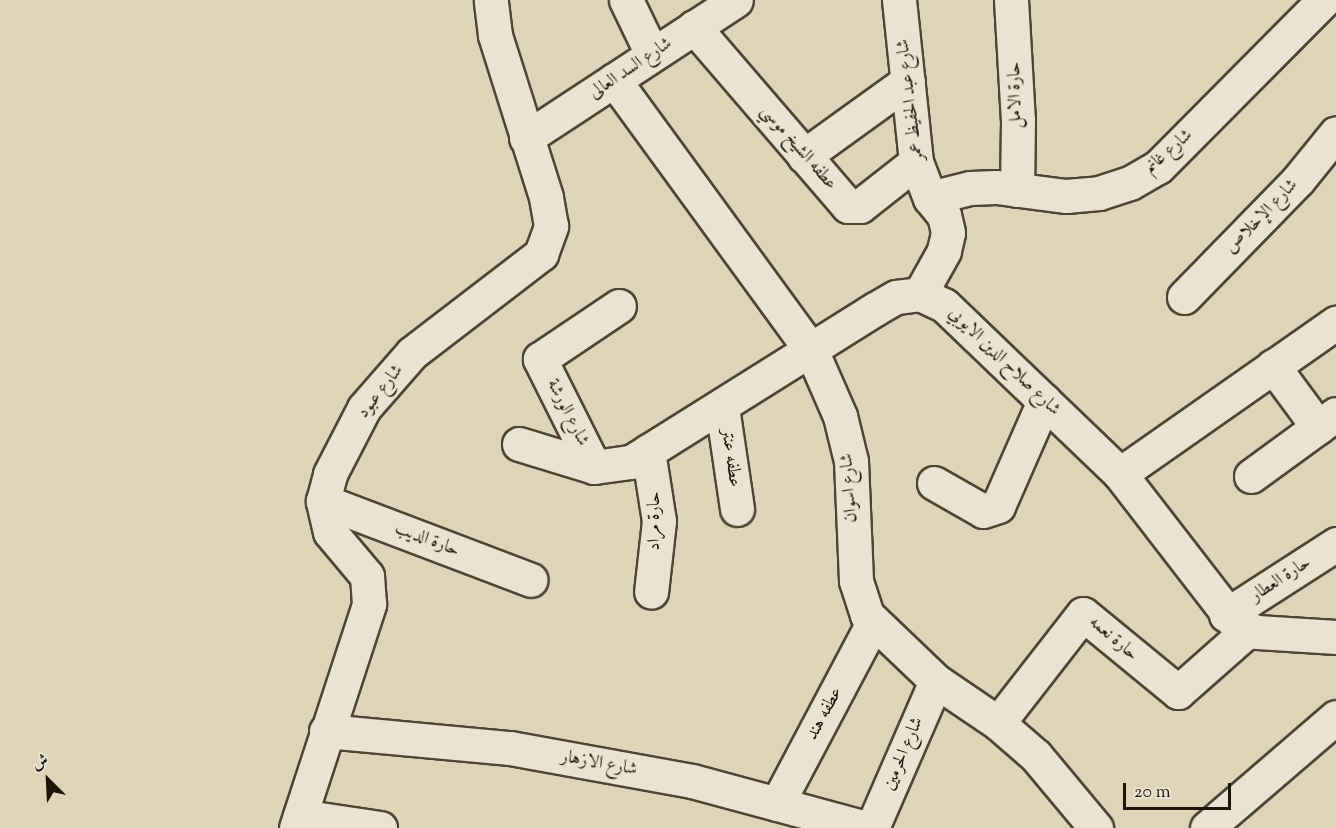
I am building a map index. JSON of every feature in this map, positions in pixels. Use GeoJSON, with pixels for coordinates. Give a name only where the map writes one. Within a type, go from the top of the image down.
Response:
{"type":"FeatureCollection","features":[{"type":"Feature","properties":{"kind":"street","name":"شارع عبود"},"geometry":{"type":"LineString","coordinates":[[298,822],[369,604],[367,576],[330,532],[324,501],[330,474],[364,408],[412,353],[541,254],[551,226],[546,197],[495,35],[491,0]]}},
{"type":"Feature","properties":{"kind":"street"},"geometry":{"type":"LineString","coordinates":[[626,0],[652,54]]}},
{"type":"Feature","properties":{"kind":"street","name":"شارع السد العالى"},"geometry":{"type":"LineString","coordinates":[[526,138],[736,0]]}},
{"type":"Feature","properties":{"kind":"street","name":"شارع عبد الحفيظ عمر"},"geometry":{"type":"LineString","coordinates":[[900,0],[916,162],[930,198],[944,215],[948,233],[944,251],[920,294]]}},
{"type":"Feature","properties":{"kind":"street","name":"حارة الامل"},"geometry":{"type":"LineString","coordinates":[[1011,0],[1017,109],[1017,190]]}},
{"type":"Feature","properties":{"kind":"street","name":"شارع غانم"},"geometry":{"type":"LineString","coordinates":[[930,198],[970,188],[1017,190],[1066,196],[1099,193],[1130,183],[1158,167],[1324,0]]}},
{"type":"Feature","properties":{"kind":"street","name":"عطفه الشيخ موسي"},"geometry":{"type":"LineString","coordinates":[[694,27],[848,206],[860,206],[916,162]]}},
{"type":"Feature","properties":{"kind":"street","name":"شارع اسوان"},"geometry":{"type":"LineString","coordinates":[[614,80],[812,351],[840,416],[851,461],[856,581],[873,623],[936,681],[998,723],[1036,756],[1096,828]]}},
{"type":"Feature","properties":{"kind":"street"},"geometry":{"type":"LineString","coordinates":[[804,156],[908,81]]}},
{"type":"Feature","properties":{"kind":"street","name":"شارع الإخلاص"},"geometry":{"type":"LineString","coordinates":[[1184,297],[1298,180],[1336,133]]}},
{"type":"Feature","properties":{"kind":"street"},"geometry":{"type":"LineString","coordinates":[[519,444],[594,467],[619,465],[648,451],[722,407],[896,297],[920,294]]}},
{"type":"Feature","properties":{"kind":"street","name":"شارع صلاح الدين الايوبي"},"geometry":{"type":"LineString","coordinates":[[920,294],[944,305],[1120,474],[1237,623]]}},
{"type":"Feature","properties":{"kind":"street","name":"شارع الورشة"},"geometry":{"type":"LineString","coordinates":[[594,467],[540,359],[619,306]]}},
{"type":"Feature","properties":{"kind":"street"},"geometry":{"type":"LineString","coordinates":[[1120,474],[1336,323]]}},
{"type":"Feature","properties":{"kind":"street"},"geometry":{"type":"LineString","coordinates":[[1251,476],[1327,420],[1273,366]]}},
{"type":"Feature","properties":{"kind":"street"},"geometry":{"type":"LineString","coordinates":[[934,483],[983,511],[998,506],[1044,401]]}},
{"type":"Feature","properties":{"kind":"street","name":"عطفه عنتر"},"geometry":{"type":"LineString","coordinates":[[722,407],[737,510]]}},
{"type":"Feature","properties":{"kind":"street","name":"حارة مراد"},"geometry":{"type":"LineString","coordinates":[[648,451],[659,521],[651,591]]}},
{"type":"Feature","properties":{"kind":"street","name":"حارة الديب"},"geometry":{"type":"LineString","coordinates":[[324,501],[531,580]]}},
{"type":"Feature","properties":{"kind":"street","name":"حارة العطار"},"geometry":{"type":"LineString","coordinates":[[1237,623],[1336,544]]}},
{"type":"Feature","properties":{"kind":"street","name":"حارة نعمه"},"geometry":{"type":"LineString","coordinates":[[998,723],[1083,615],[1178,692],[1237,623]]}},
{"type":"Feature","properties":{"kind":"street","name":"عطفه هند"},"geometry":{"type":"LineString","coordinates":[[777,804],[873,623]]}},
{"type":"Feature","properties":{"kind":"street"},"geometry":{"type":"LineString","coordinates":[[1237,623],[1336,637]]}},
{"type":"Feature","properties":{"kind":"street","name":"شارع الحرمين"},"geometry":{"type":"LineString","coordinates":[[872,828],[936,681]]}},
{"type":"Feature","properties":{"kind":"street"},"geometry":{"type":"LineString","coordinates":[[1217,825],[1336,717]]}},
{"type":"Feature","properties":{"kind":"street","name":"شارع الازهار"},"geometry":{"type":"LineString","coordinates":[[326,731],[510,748],[692,781],[866,828]]}},
{"type":"Feature","properties":{"kind":"street"},"geometry":{"type":"LineString","coordinates":[[298,822],[380,828]]}}]}
